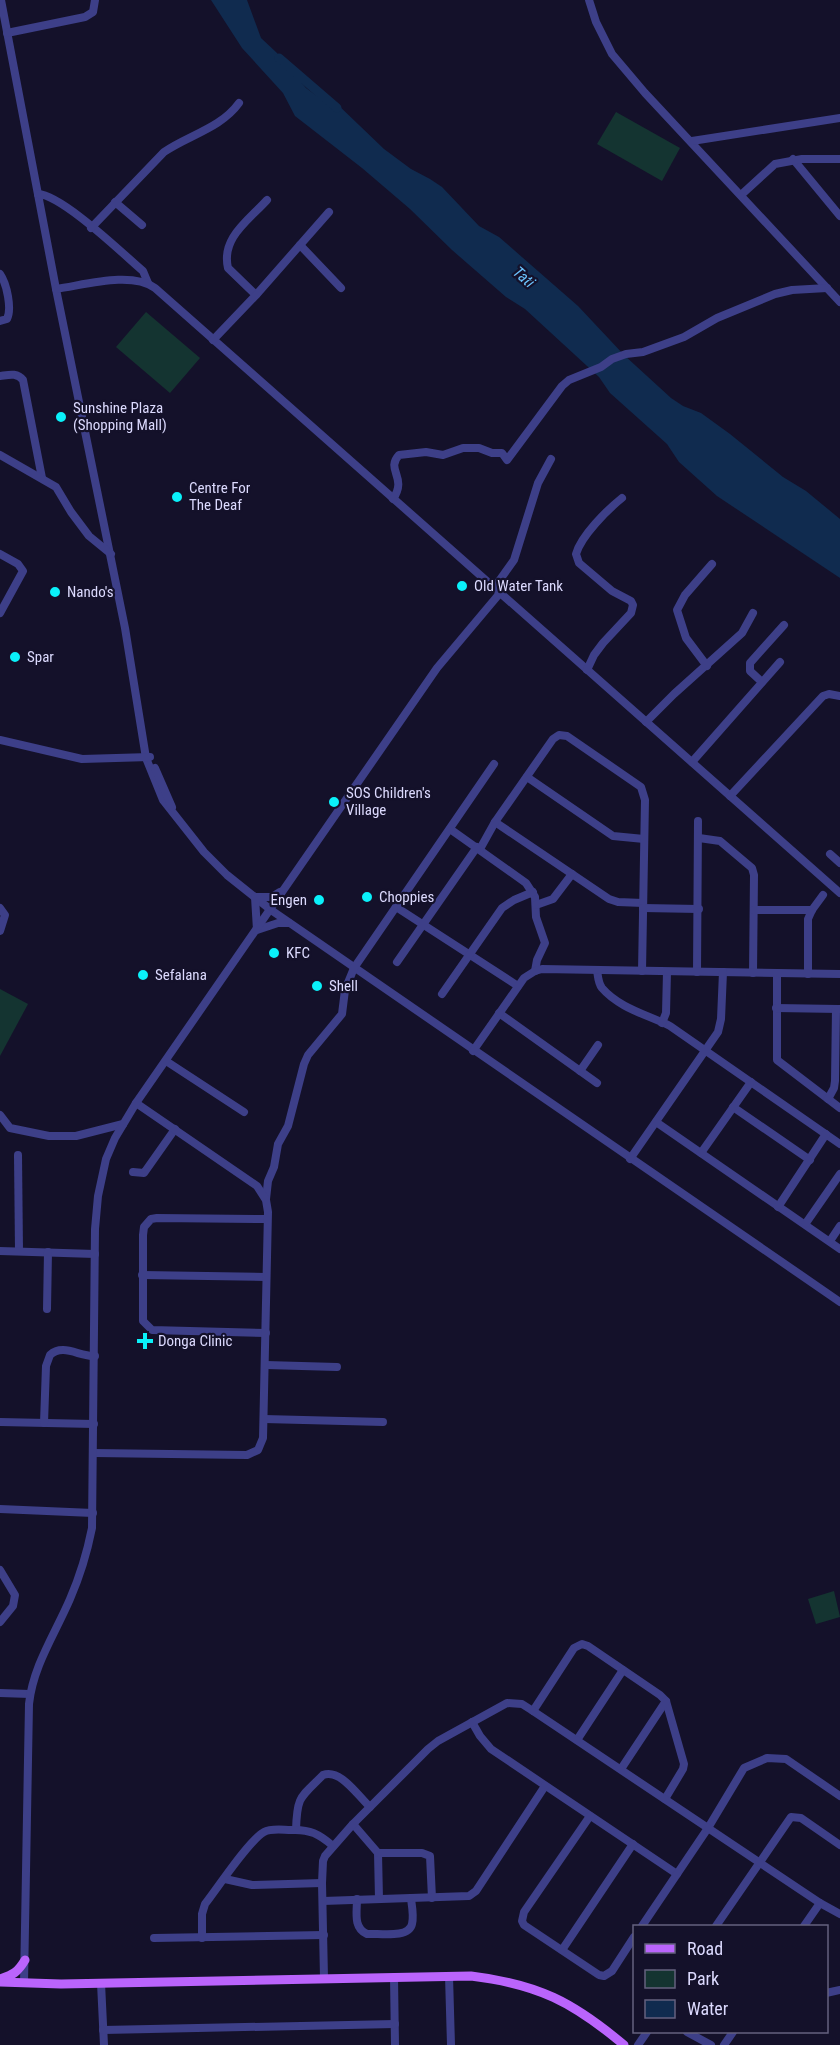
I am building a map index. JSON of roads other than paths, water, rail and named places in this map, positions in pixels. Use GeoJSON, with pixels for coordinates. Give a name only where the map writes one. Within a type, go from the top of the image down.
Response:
{"type":"FeatureCollection","features":[{"type":"Feature","properties":{"kind":"main road"},"geometry":{"type":"LineString","coordinates":[[0,1981],[14,1975],[25,1960]]}},
{"type":"Feature","properties":{"kind":"main road"},"geometry":{"type":"LineString","coordinates":[[0,1981],[101,1983],[450,1976],[492,1979],[537,1990],[574,2007],[624,2045]]}},
{"type":"Feature","properties":{"kind":"street"},"geometry":{"type":"LineString","coordinates":[[1,0],[3,24],[7,33],[56,290],[111,554],[149,757]]}},
{"type":"Feature","properties":{"kind":"street"},"geometry":{"type":"LineString","coordinates":[[7,33],[85,17],[93,12],[95,0]]}},
{"type":"Feature","properties":{"kind":"street"},"geometry":{"type":"LineString","coordinates":[[589,0],[596,22],[612,54],[645,93],[839,300]]}},
{"type":"Feature","properties":{"kind":"street"},"geometry":{"type":"LineString","coordinates":[[91,228],[164,152],[177,143],[222,121],[239,103]]}},
{"type":"Feature","properties":{"kind":"street"},"geometry":{"type":"LineString","coordinates":[[692,141],[840,118]]}},
{"type":"Feature","properties":{"kind":"street"},"geometry":{"type":"LineString","coordinates":[[741,195],[775,164],[793,159],[840,159]]}},
{"type":"Feature","properties":{"kind":"street"},"geometry":{"type":"LineString","coordinates":[[793,159],[840,216]]}},
{"type":"Feature","properties":{"kind":"street"},"geometry":{"type":"LineString","coordinates":[[38,194],[52,198],[91,228],[143,271],[148,283]]}},
{"type":"Feature","properties":{"kind":"street"},"geometry":{"type":"LineString","coordinates":[[256,295],[228,268],[227,250],[230,241],[267,200]]}},
{"type":"Feature","properties":{"kind":"street"},"geometry":{"type":"LineString","coordinates":[[115,202],[142,225]]}},
{"type":"Feature","properties":{"kind":"street"},"geometry":{"type":"LineString","coordinates":[[213,340],[329,212]]}},
{"type":"Feature","properties":{"kind":"street"},"geometry":{"type":"LineString","coordinates":[[300,245],[341,288]]}},
{"type":"Feature","properties":{"kind":"street"},"geometry":{"type":"LineString","coordinates":[[0,274],[9,312],[8,318],[0,321]]}},
{"type":"Feature","properties":{"kind":"street"},"geometry":{"type":"LineString","coordinates":[[56,290],[122,280],[148,283],[840,893]]}},
{"type":"Feature","properties":{"kind":"street"},"geometry":{"type":"LineString","coordinates":[[393,499],[399,487],[394,471],[395,460],[399,455],[426,452],[443,454],[463,448],[477,448],[488,453],[502,453],[507,460],[562,386],[569,380],[601,367],[612,359],[643,352],[684,337],[717,318],[775,294],[792,290],[827,288]]}},
{"type":"Feature","properties":{"kind":"street"},"geometry":{"type":"LineString","coordinates":[[0,376],[14,374],[23,380],[42,478]]}},
{"type":"Feature","properties":{"kind":"street"},"geometry":{"type":"LineString","coordinates":[[0,455],[42,478],[60,491],[71,512],[89,536],[111,554]]}},
{"type":"Feature","properties":{"kind":"street"},"geometry":{"type":"LineString","coordinates":[[24,1983],[26,1774],[30,1694],[37,1668],[80,1574],[89,1542],[93,1513],[96,1212],[102,1172],[110,1147],[136,1103],[437,668],[497,590],[514,560],[538,483],[551,459]]}},
{"type":"Feature","properties":{"kind":"street"},"geometry":{"type":"LineString","coordinates":[[587,670],[594,655],[631,613],[633,605],[631,601],[612,591],[579,563],[576,554],[591,529],[607,510],[622,498]]}},
{"type":"Feature","properties":{"kind":"street"},"geometry":{"type":"LineString","coordinates":[[0,554],[18,564],[23,571],[0,613]]}},
{"type":"Feature","properties":{"kind":"street"},"geometry":{"type":"LineString","coordinates":[[707,666],[686,638],[677,610],[685,595],[712,564]]}},
{"type":"Feature","properties":{"kind":"street"},"geometry":{"type":"LineString","coordinates":[[646,722],[742,633],[753,613]]}},
{"type":"Feature","properties":{"kind":"street"},"geometry":{"type":"LineString","coordinates":[[762,682],[750,671],[750,663],[784,625]]}},
{"type":"Feature","properties":{"kind":"street"},"geometry":{"type":"LineString","coordinates":[[692,762],[780,662]]}},
{"type":"Feature","properties":{"kind":"street"},"geometry":{"type":"LineString","coordinates":[[136,690],[144,741],[174,814],[216,864],[271,910],[840,1302]]}},
{"type":"Feature","properties":{"kind":"street"},"geometry":{"type":"LineString","coordinates":[[730,796],[823,696],[830,694],[840,696]]}},
{"type":"Feature","properties":{"kind":"street"},"geometry":{"type":"LineString","coordinates":[[397,962],[479,848],[553,739],[560,735],[567,736],[643,790],[645,800],[642,971]]}},
{"type":"Feature","properties":{"kind":"street"},"geometry":{"type":"LineString","coordinates":[[0,740],[82,759],[149,757]]}},
{"type":"Feature","properties":{"kind":"street"},"geometry":{"type":"LineString","coordinates":[[124,759],[138,751],[144,741]]}},
{"type":"Feature","properties":{"kind":"street"},"geometry":{"type":"LineString","coordinates":[[94,1453],[248,1455],[255,1453],[262,1442],[266,1365],[268,1181],[274,1167],[278,1144],[288,1126],[304,1064],[308,1055],[342,1014],[345,990],[354,968],[494,764]]}},
{"type":"Feature","properties":{"kind":"street"},"geometry":{"type":"LineString","coordinates":[[527,777],[613,836],[644,839]]}},
{"type":"Feature","properties":{"kind":"street"},"geometry":{"type":"LineString","coordinates":[[697,972],[698,821]]}},
{"type":"Feature","properties":{"kind":"street"},"geometry":{"type":"LineString","coordinates":[[495,822],[609,899],[643,906],[699,909]]}},
{"type":"Feature","properties":{"kind":"street"},"geometry":{"type":"LineString","coordinates":[[450,828],[521,878],[533,892],[536,917],[545,943],[537,960],[535,971]]}},
{"type":"Feature","properties":{"kind":"street"},"geometry":{"type":"LineString","coordinates":[[699,838],[720,841],[752,868],[754,875],[753,973]]}},
{"type":"Feature","properties":{"kind":"street"},"geometry":{"type":"LineString","coordinates":[[830,854],[840,863]]}},
{"type":"Feature","properties":{"kind":"street"},"geometry":{"type":"LineString","coordinates":[[536,905],[554,899],[572,874]]}},
{"type":"Feature","properties":{"kind":"street"},"geometry":{"type":"LineString","coordinates":[[255,897],[272,897],[284,889]]}},
{"type":"Feature","properties":{"kind":"street"},"geometry":{"type":"LineString","coordinates":[[284,889],[280,906],[288,921]]}},
{"type":"Feature","properties":{"kind":"street"},"geometry":{"type":"LineString","coordinates":[[442,994],[502,909],[514,900],[533,892]]}},
{"type":"Feature","properties":{"kind":"street"},"geometry":{"type":"LineString","coordinates":[[808,974],[808,919],[823,895]]}},
{"type":"Feature","properties":{"kind":"street"},"geometry":{"type":"LineString","coordinates":[[255,897],[257,930]]}},
{"type":"Feature","properties":{"kind":"street"},"geometry":{"type":"LineString","coordinates":[[396,907],[518,986]]}},
{"type":"Feature","properties":{"kind":"street"},"geometry":{"type":"LineString","coordinates":[[0,908],[5,915],[0,931]]}},
{"type":"Feature","properties":{"kind":"street"},"geometry":{"type":"LineString","coordinates":[[754,910],[812,910]]}},
{"type":"Feature","properties":{"kind":"street"},"geometry":{"type":"LineString","coordinates":[[257,930],[288,921]]}},
{"type":"Feature","properties":{"kind":"street"},"geometry":{"type":"LineString","coordinates":[[473,1051],[524,978],[535,971],[552,968],[840,974]]}},
{"type":"Feature","properties":{"kind":"street"},"geometry":{"type":"LineString","coordinates":[[597,970],[600,985],[608,993],[636,1012],[662,1023],[706,1050],[826,1134],[839,1140]]}},
{"type":"Feature","properties":{"kind":"street"},"geometry":{"type":"LineString","coordinates":[[662,1023],[666,1013],[667,972]]}},
{"type":"Feature","properties":{"kind":"street"},"geometry":{"type":"LineString","coordinates":[[630,1159],[706,1050],[720,1026],[723,972]]}},
{"type":"Feature","properties":{"kind":"street"},"geometry":{"type":"LineString","coordinates":[[777,973],[777,1060],[840,1108]]}},
{"type":"Feature","properties":{"kind":"street"},"geometry":{"type":"LineString","coordinates":[[776,1008],[838,1010],[835,1082],[828,1099]]}},
{"type":"Feature","properties":{"kind":"street"},"geometry":{"type":"LineString","coordinates":[[499,1013],[597,1083]]}},
{"type":"Feature","properties":{"kind":"street"},"geometry":{"type":"LineString","coordinates":[[580,1071],[598,1045]]}},
{"type":"Feature","properties":{"kind":"street"},"geometry":{"type":"LineString","coordinates":[[166,1061],[244,1113]]}},
{"type":"Feature","properties":{"kind":"street"},"geometry":{"type":"LineString","coordinates":[[701,1153],[751,1082]]}},
{"type":"Feature","properties":{"kind":"street"},"geometry":{"type":"LineString","coordinates":[[136,1103],[257,1186],[266,1200]]}},
{"type":"Feature","properties":{"kind":"street"},"geometry":{"type":"LineString","coordinates":[[733,1107],[810,1160]]}},
{"type":"Feature","properties":{"kind":"street"},"geometry":{"type":"LineString","coordinates":[[0,1115],[10,1128],[49,1136],[76,1136],[123,1124]]}},
{"type":"Feature","properties":{"kind":"street"},"geometry":{"type":"LineString","coordinates":[[656,1122],[778,1207],[806,1223],[840,1249]]}},
{"type":"Feature","properties":{"kind":"street"},"geometry":{"type":"LineString","coordinates":[[133,1172],[143,1174],[146,1171],[175,1129]]}},
{"type":"Feature","properties":{"kind":"street"},"geometry":{"type":"LineString","coordinates":[[778,1207],[826,1134]]}},
{"type":"Feature","properties":{"kind":"street"},"geometry":{"type":"LineString","coordinates":[[18,1155],[19,1251]]}},
{"type":"Feature","properties":{"kind":"street"},"geometry":{"type":"LineString","coordinates":[[806,1223],[840,1174]]}},
{"type":"Feature","properties":{"kind":"street"},"geometry":{"type":"LineString","coordinates":[[266,1333],[151,1330],[144,1323],[143,1318],[142,1275],[143,1231],[151,1220],[157,1218],[267,1219]]}},
{"type":"Feature","properties":{"kind":"street"},"geometry":{"type":"LineString","coordinates":[[830,1241],[840,1226]]}},
{"type":"Feature","properties":{"kind":"street"},"geometry":{"type":"LineString","coordinates":[[0,1251],[95,1254]]}},
{"type":"Feature","properties":{"kind":"street"},"geometry":{"type":"LineString","coordinates":[[47,1309],[48,1252]]}},
{"type":"Feature","properties":{"kind":"street"},"geometry":{"type":"LineString","coordinates":[[142,1275],[266,1277]]}},
{"type":"Feature","properties":{"kind":"street"},"geometry":{"type":"LineString","coordinates":[[44,1423],[46,1366],[50,1355],[60,1350],[95,1356]]}},
{"type":"Feature","properties":{"kind":"street"},"geometry":{"type":"LineString","coordinates":[[266,1365],[337,1367]]}},
{"type":"Feature","properties":{"kind":"street"},"geometry":{"type":"LineString","coordinates":[[264,1419],[383,1422]]}},
{"type":"Feature","properties":{"kind":"street"},"geometry":{"type":"LineString","coordinates":[[0,1422],[94,1424]]}},
{"type":"Feature","properties":{"kind":"street"},"geometry":{"type":"LineString","coordinates":[[0,1509],[93,1513]]}},
{"type":"Feature","properties":{"kind":"street"},"geometry":{"type":"LineString","coordinates":[[0,1570],[15,1598],[0,1622]]}},
{"type":"Feature","properties":{"kind":"street"},"geometry":{"type":"LineString","coordinates":[[533,1711],[574,1648],[588,1646],[666,1701],[684,1764],[664,1799]]}},
{"type":"Feature","properties":{"kind":"street"},"geometry":{"type":"LineString","coordinates":[[577,1740],[623,1670]]}},
{"type":"Feature","properties":{"kind":"street"},"geometry":{"type":"LineString","coordinates":[[0,1693],[30,1694]]}},
{"type":"Feature","properties":{"kind":"street"},"geometry":{"type":"LineString","coordinates":[[621,1769],[666,1701]]}},
{"type":"Feature","properties":{"kind":"street"},"geometry":{"type":"LineString","coordinates":[[324,1978],[323,1861],[353,1824],[428,1749],[507,1703],[522,1704],[820,1903],[840,1914]]}},
{"type":"Feature","properties":{"kind":"street"},"geometry":{"type":"LineString","coordinates":[[472,1722],[491,1749],[677,1874]]}},
{"type":"Feature","properties":{"kind":"street"},"geometry":{"type":"LineString","coordinates":[[643,1925],[708,1828],[744,1768],[767,1758],[786,1759],[840,1796]]}},
{"type":"Feature","properties":{"kind":"street"},"geometry":{"type":"LineString","coordinates":[[296,1830],[300,1799],[327,1773],[337,1775],[370,1807]]}},
{"type":"Feature","properties":{"kind":"street"},"geometry":{"type":"LineString","coordinates":[[323,1901],[464,1897],[473,1894],[545,1786]]}},
{"type":"Feature","properties":{"kind":"street"},"geometry":{"type":"LineString","coordinates":[[590,1815],[522,1917],[524,1925],[599,1975],[604,1976],[612,1971],[633,1939]]}},
{"type":"Feature","properties":{"kind":"street"},"geometry":{"type":"LineString","coordinates":[[717,1925],[788,1820],[794,1816],[801,1818],[840,1845]]}},
{"type":"Feature","properties":{"kind":"street"},"geometry":{"type":"LineString","coordinates":[[353,1824],[378,1853],[379,1899]]}},
{"type":"Feature","properties":{"kind":"street"},"geometry":{"type":"LineString","coordinates":[[202,1938],[203,1909],[262,1833],[269,1830],[315,1832],[333,1846]]}},
{"type":"Feature","properties":{"kind":"street"},"geometry":{"type":"LineString","coordinates":[[562,1950],[633,1844]]}},
{"type":"Feature","properties":{"kind":"street"},"geometry":{"type":"LineString","coordinates":[[378,1853],[422,1853],[429,1856],[432,1898]]}},
{"type":"Feature","properties":{"kind":"street"},"geometry":{"type":"LineString","coordinates":[[225,1879],[252,1885],[322,1883]]}},
{"type":"Feature","properties":{"kind":"street"},"geometry":{"type":"LineString","coordinates":[[357,1899],[357,1924],[362,1932],[367,1934],[403,1933],[411,1928],[411,1899]]}},
{"type":"Feature","properties":{"kind":"street"},"geometry":{"type":"LineString","coordinates":[[805,1925],[820,1903]]}},
{"type":"Feature","properties":{"kind":"street"},"geometry":{"type":"LineString","coordinates":[[154,1938],[324,1935]]}},
{"type":"Feature","properties":{"kind":"street"},"geometry":{"type":"LineString","coordinates":[[450,1976],[451,2045]]}},
{"type":"Feature","properties":{"kind":"street"},"geometry":{"type":"LineString","coordinates":[[394,1977],[395,2045]]}},
{"type":"Feature","properties":{"kind":"street"},"geometry":{"type":"LineString","coordinates":[[101,1983],[104,2045]]}},
{"type":"Feature","properties":{"kind":"street"},"geometry":{"type":"LineString","coordinates":[[103,2030],[395,2024]]}},
{"type":"Feature","properties":{"kind":"street"},"geometry":{"type":"LineString","coordinates":[[690,2033],[711,2045]]}},
{"type":"Feature","properties":{"kind":"water"},"geometry":{"type":"Polygon","coordinates":[[[211,0],[247,0],[261,38],[277,53],[306,88],[317,96],[335,102],[384,149],[411,169],[442,187],[479,226],[499,237],[578,306],[624,355],[671,398],[701,413],[840,519],[840,578],[717,496],[679,462],[667,444],[610,393],[599,377],[525,309],[506,297],[362,168],[295,116],[283,93],[242,48],[211,0]]]}},
{"type":"Feature","properties":{"kind":"waterway","name":"Tati"},"geometry":{"type":"LineString","coordinates":[[279,58],[337,108]]}},
{"type":"Feature","properties":{"kind":"place","name":"Sunshine Plaza (Shopping Mall)"},"geometry":{"type":"Point","coordinates":[61,417]}},
{"type":"Feature","properties":{"kind":"place","name":"Centre For The Deaf"},"geometry":{"type":"Point","coordinates":[177,497]}},
{"type":"Feature","properties":{"kind":"place","name":"Old Water Tank"},"geometry":{"type":"Point","coordinates":[462,586]}},
{"type":"Feature","properties":{"kind":"place","name":"Nando's"},"geometry":{"type":"Point","coordinates":[55,592]}},
{"type":"Feature","properties":{"kind":"place","name":"Spar"},"geometry":{"type":"Point","coordinates":[15,657]}},
{"type":"Feature","properties":{"kind":"place","name":"SOS Children's Village"},"geometry":{"type":"Point","coordinates":[334,802]}},
{"type":"Feature","properties":{"kind":"place","name":"Choppies"},"geometry":{"type":"Point","coordinates":[367,897]}},
{"type":"Feature","properties":{"kind":"place","name":"Engen"},"geometry":{"type":"Point","coordinates":[319,900]}},
{"type":"Feature","properties":{"kind":"place","name":"KFC"},"geometry":{"type":"Point","coordinates":[274,953]}},
{"type":"Feature","properties":{"kind":"place","name":"Sefalana"},"geometry":{"type":"Point","coordinates":[143,975]}},
{"type":"Feature","properties":{"kind":"place","name":"Shell"},"geometry":{"type":"Point","coordinates":[317,986]}},
{"type":"Feature","properties":{"kind":"place","name":"Donga Clinic"},"geometry":{"type":"Point","coordinates":[145,1341]}}]}
